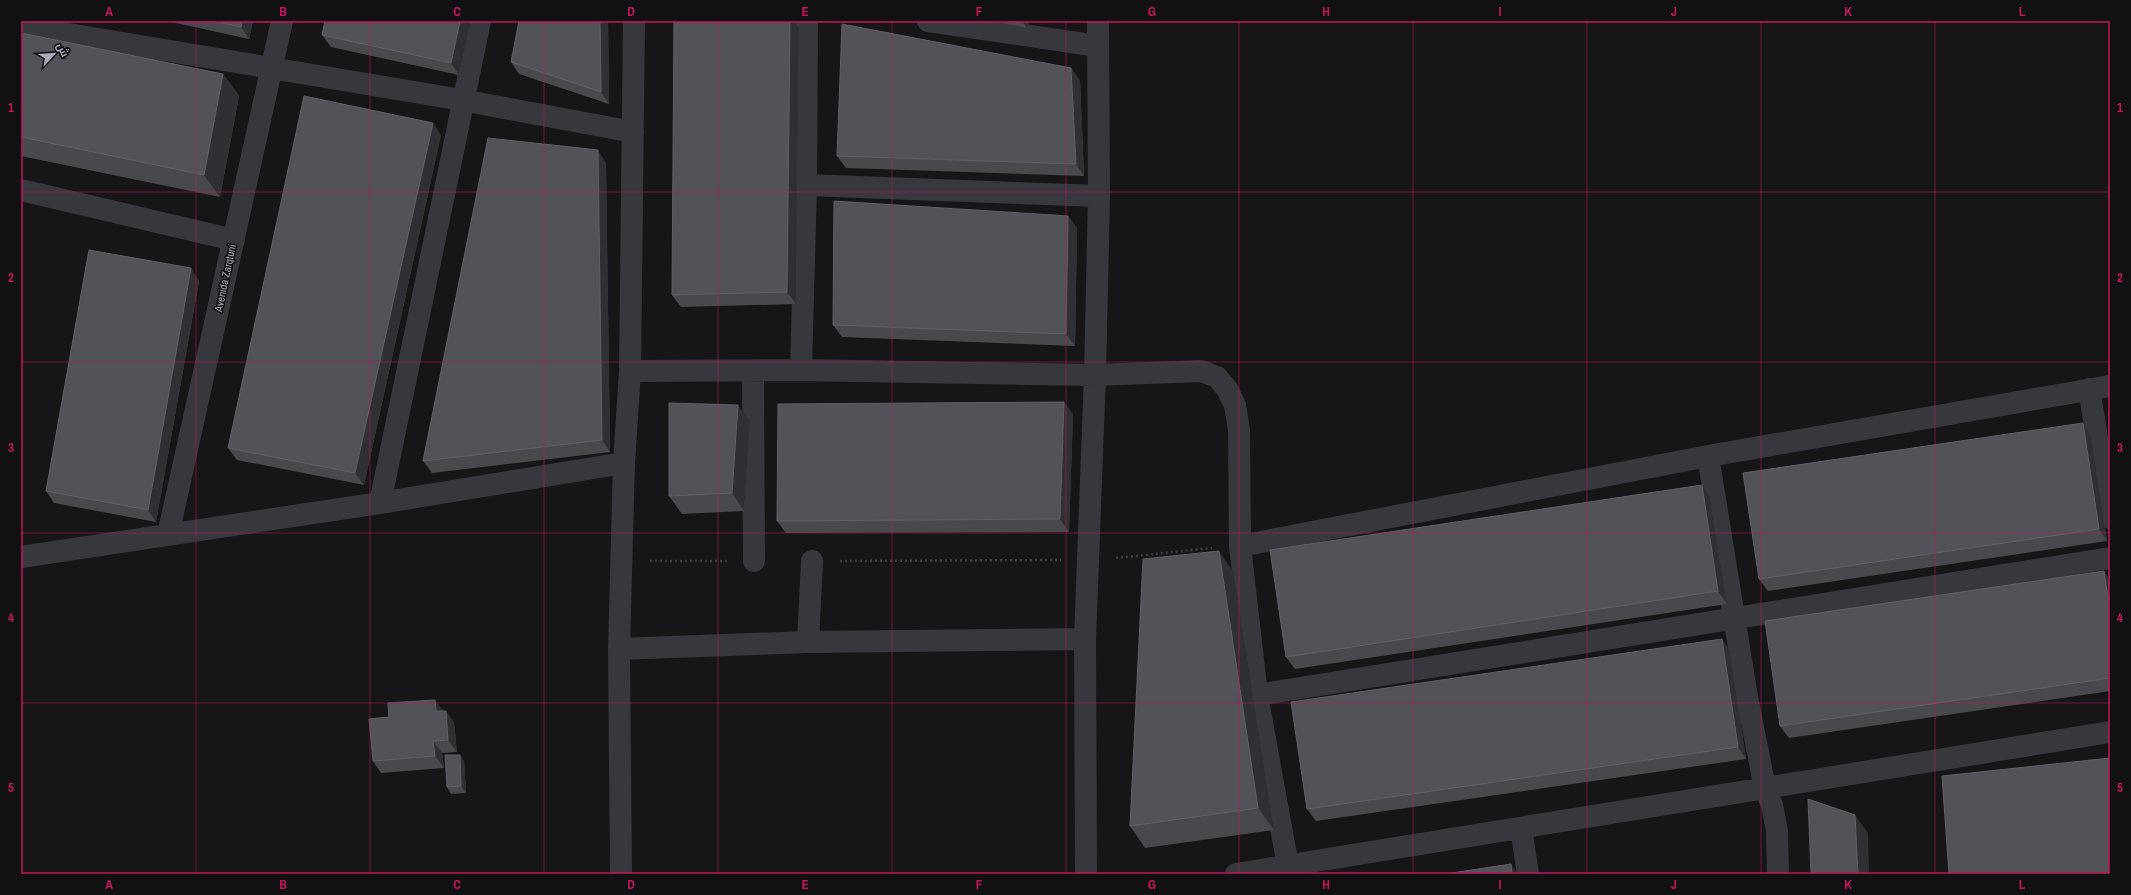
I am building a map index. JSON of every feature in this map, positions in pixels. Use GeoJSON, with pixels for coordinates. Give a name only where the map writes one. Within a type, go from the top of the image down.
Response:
{"type":"FeatureCollection","features":[{"type":"Feature","properties":{"kind":"street","name":"Avenida Zarqtuni"},"geometry":{"type":"LineString","coordinates":[[168,536],[282,21]]}},
{"type":"Feature","properties":{"kind":"street"},"geometry":{"type":"LineString","coordinates":[[380,503],[462,100],[480,21]]}},
{"type":"Feature","properties":{"kind":"street"},"geometry":{"type":"LineString","coordinates":[[621,874],[619,650],[624,463],[630,371],[634,21]]}},
{"type":"Feature","properties":{"kind":"street"},"geometry":{"type":"LineString","coordinates":[[801,370],[806,185],[807,21]]}},
{"type":"Feature","properties":{"kind":"street"},"geometry":{"type":"LineString","coordinates":[[928,21],[1098,46]]}},
{"type":"Feature","properties":{"kind":"street"},"geometry":{"type":"LineString","coordinates":[[1086,874],[1085,639],[1089,560],[1099,196],[1098,21]]}},
{"type":"Feature","properties":{"kind":"street"},"geometry":{"type":"LineString","coordinates":[[21,26],[76,27],[272,69],[462,100],[633,132]]}},
{"type":"Feature","properties":{"kind":"street"},"geometry":{"type":"LineString","coordinates":[[806,185],[1099,196]]}},
{"type":"Feature","properties":{"kind":"street"},"geometry":{"type":"LineString","coordinates":[[21,190],[234,240]]}},
{"type":"Feature","properties":{"kind":"street"},"geometry":{"type":"LineString","coordinates":[[630,371],[753,372],[801,370],[1094,376],[1201,371],[1217,377],[1227,389],[1235,405],[1240,430],[1240,546],[1257,695],[1288,866]]}},
{"type":"Feature","properties":{"kind":"street"},"geometry":{"type":"LineString","coordinates":[[753,372],[754,561]]}},
{"type":"Feature","properties":{"kind":"street"},"geometry":{"type":"LineString","coordinates":[[1240,546],[1708,456],[2100,388],[2110,518]]}},
{"type":"Feature","properties":{"kind":"street"},"geometry":{"type":"LineString","coordinates":[[1708,456],[1736,620],[1747,697],[1765,788],[1772,805],[1777,831],[1778,874]]}},
{"type":"Feature","properties":{"kind":"street"},"geometry":{"type":"LineString","coordinates":[[22,554],[168,536],[624,463]]}},
{"type":"Feature","properties":{"kind":"street"},"geometry":{"type":"LineString","coordinates":[[1257,695],[1736,620],[2110,558]]}},
{"type":"Feature","properties":{"kind":"street"},"geometry":{"type":"LineString","coordinates":[[808,642],[812,561]]}},
{"type":"Feature","properties":{"kind":"street"},"geometry":{"type":"LineString","coordinates":[[619,650],[808,642],[1085,639]]}},
{"type":"Feature","properties":{"kind":"street"},"geometry":{"type":"LineString","coordinates":[[1236,874],[2110,732]]}},
{"type":"Feature","properties":{"kind":"street"},"geometry":{"type":"LineString","coordinates":[[1521,828],[1528,874]]}},
{"type":"Feature","properties":{"kind":"path"},"geometry":{"type":"LineString","coordinates":[[812,561],[1089,560],[1240,546]]}},
{"type":"Feature","properties":{"kind":"path"},"geometry":{"type":"LineString","coordinates":[[621,560],[754,561]]}},
{"type":"Feature","properties":{"kind":"building"},"geometry":{"type":"Polygon","coordinates":[[[214,21],[242,21],[241,27],[214,21]]]}},
{"type":"Feature","properties":{"kind":"building"},"geometry":{"type":"Polygon","coordinates":[[[325,21],[460,21],[451,63],[322,35],[325,21]]]}},
{"type":"Feature","properties":{"kind":"building"},"geometry":{"type":"Polygon","coordinates":[[[519,21],[600,21],[601,92],[511,62],[519,21]]]}},
{"type":"Feature","properties":{"kind":"building"},"geometry":{"type":"Polygon","coordinates":[[[674,21],[790,21],[787,292],[672,295],[674,21]]]}},
{"type":"Feature","properties":{"kind":"building"},"geometry":{"type":"Polygon","coordinates":[[[842,24],[1071,68],[1076,164],[837,156],[842,24]]]}},
{"type":"Feature","properties":{"kind":"building"},"geometry":{"type":"Polygon","coordinates":[[[21,33],[223,74],[204,175],[21,137],[21,33]]]}},
{"type":"Feature","properties":{"kind":"building"},"geometry":{"type":"Polygon","coordinates":[[[304,96],[433,123],[355,473],[228,448],[304,96]]]}},
{"type":"Feature","properties":{"kind":"building"},"geometry":{"type":"Polygon","coordinates":[[[488,138],[598,150],[602,440],[423,461],[488,138]]]}},
{"type":"Feature","properties":{"kind":"building"},"geometry":{"type":"Polygon","coordinates":[[[834,201],[1068,216],[1066,334],[833,325],[834,201]]]}},
{"type":"Feature","properties":{"kind":"building"},"geometry":{"type":"Polygon","coordinates":[[[89,250],[191,268],[148,510],[46,491],[89,250]]]}},
{"type":"Feature","properties":{"kind":"building"},"geometry":{"type":"Polygon","coordinates":[[[1064,402],[1060,519],[777,521],[778,404],[1064,402]]]}},
{"type":"Feature","properties":{"kind":"building"},"geometry":{"type":"Polygon","coordinates":[[[669,403],[738,405],[732,493],[669,496],[669,403]]]}},
{"type":"Feature","properties":{"kind":"building"},"geometry":{"type":"Polygon","coordinates":[[[2083,423],[2099,529],[1759,579],[1743,473],[2083,423]]]}},
{"type":"Feature","properties":{"kind":"building"},"geometry":{"type":"Polygon","coordinates":[[[1702,485],[1718,591],[1286,657],[1270,550],[1702,485]]]}},
{"type":"Feature","properties":{"kind":"building"},"geometry":{"type":"Polygon","coordinates":[[[1219,551],[1258,808],[1130,826],[1143,559],[1219,551]]]}},
{"type":"Feature","properties":{"kind":"building"},"geometry":{"type":"Polygon","coordinates":[[[2104,571],[2110,611],[2110,678],[1780,726],[1765,621],[2104,571]]]}},
{"type":"Feature","properties":{"kind":"building"},"geometry":{"type":"Polygon","coordinates":[[[1722,639],[1738,747],[1307,809],[1291,702],[1722,639]]]}},
{"type":"Feature","properties":{"kind":"building"},"geometry":{"type":"Polygon","coordinates":[[[435,700],[436,711],[446,711],[448,740],[433,741],[435,756],[373,761],[369,719],[389,717],[388,703],[435,700]]]}},
{"type":"Feature","properties":{"kind":"building"},"geometry":{"type":"Polygon","coordinates":[[[445,755],[460,755],[461,786],[447,787],[445,755]]]}},
{"type":"Feature","properties":{"kind":"building"},"geometry":{"type":"Polygon","coordinates":[[[2110,758],[2110,874],[1949,874],[1942,776],[2110,758]]]}},
{"type":"Feature","properties":{"kind":"building"},"geometry":{"type":"Polygon","coordinates":[[[1808,799],[1855,815],[1858,874],[1811,874],[1808,799]]]}},
{"type":"Feature","properties":{"kind":"building"},"geometry":{"type":"Polygon","coordinates":[[[1511,864],[1512,874],[1445,874],[1511,864]]]}}]}
